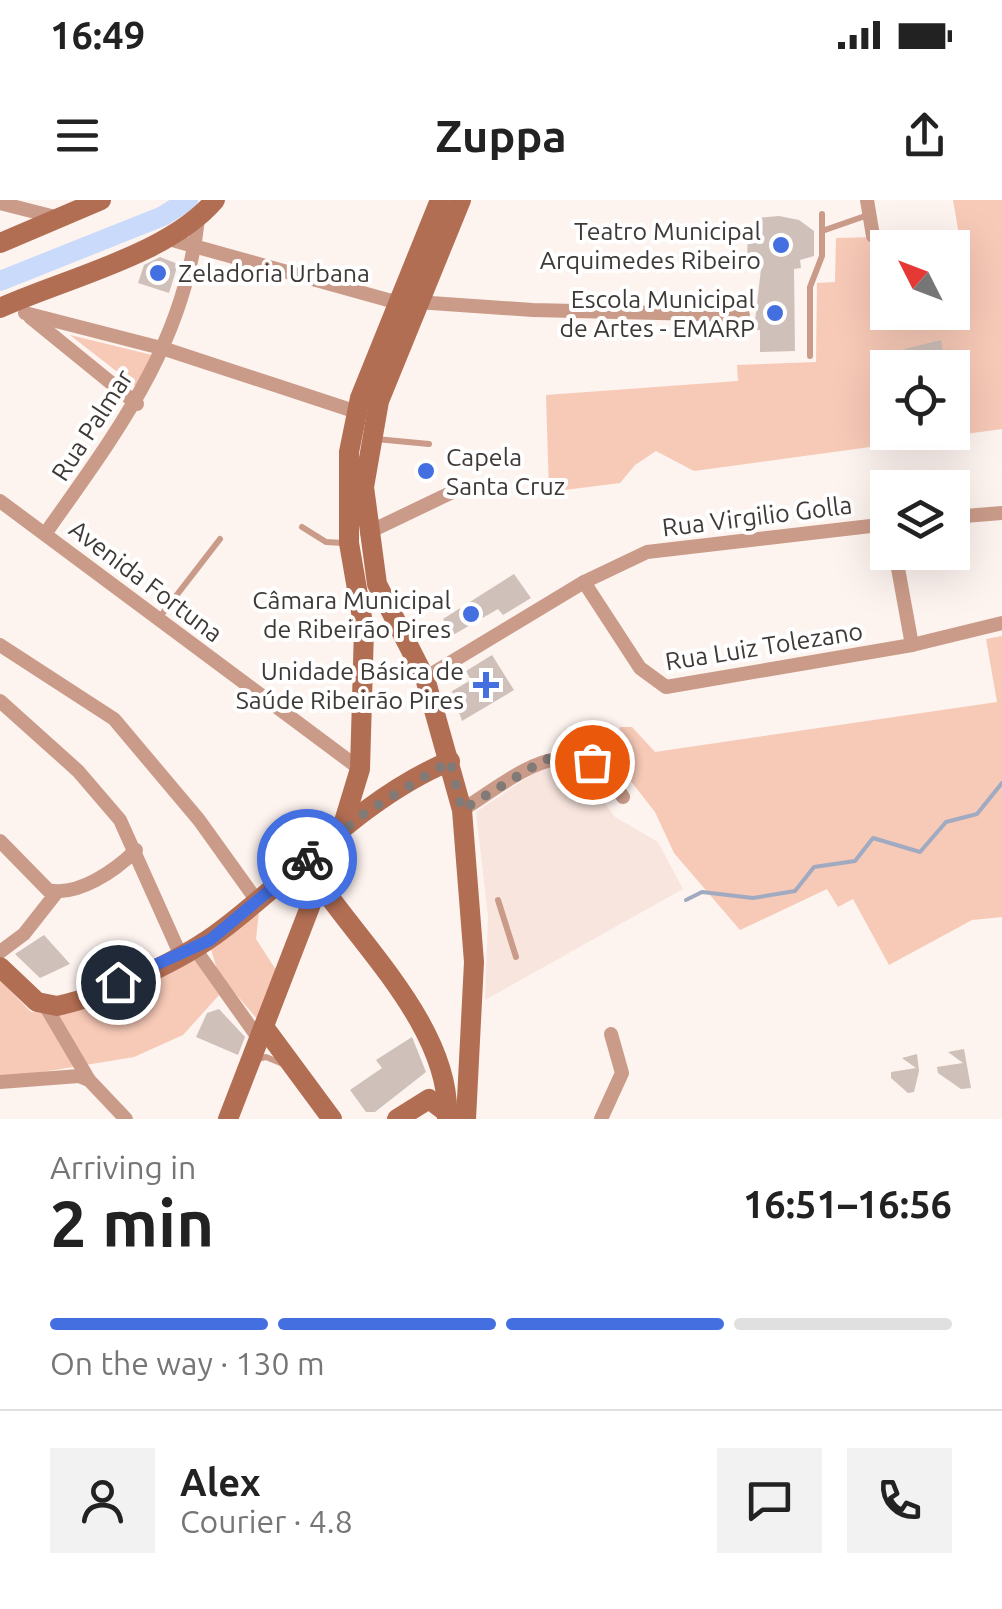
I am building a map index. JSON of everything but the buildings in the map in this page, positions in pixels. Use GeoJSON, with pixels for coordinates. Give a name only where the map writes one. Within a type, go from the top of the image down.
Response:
{"type":"FeatureCollection","features":[{"type":"Feature","properties":{"kind":"main road"},"geometry":{"type":"LineString","coordinates":[[0,243],[101,200]]}},
{"type":"Feature","properties":{"kind":"main road"},"geometry":{"type":"LineString","coordinates":[[0,308],[172,240],[215,200]]}},
{"type":"Feature","properties":{"kind":"main road"},"geometry":{"type":"LineString","coordinates":[[440,200],[379,401],[370,439],[358,538],[425,678],[462,810],[474,962],[473,1032],[440,1115]]}},
{"type":"Feature","properties":{"kind":"main road"},"geometry":{"type":"LineString","coordinates":[[440,1115],[448,1091],[433,1044],[325,884],[346,827],[360,769],[364,629],[358,538],[346,484],[357,412],[408,301],[461,200]]}},
{"type":"Feature","properties":{"kind":"main road"},"geometry":{"type":"LineString","coordinates":[[364,629],[380,624],[399,630]]}},
{"type":"Feature","properties":{"kind":"main road"},"geometry":{"type":"LineString","coordinates":[[0,966],[41,1004],[68,1004],[188,952],[346,827],[450,761]]}},
{"type":"Feature","properties":{"kind":"main road"},"geometry":{"type":"LineString","coordinates":[[228,1119],[307,918],[313,893],[296,868]]}},
{"type":"Feature","properties":{"kind":"main road"},"geometry":{"type":"LineString","coordinates":[[307,918],[320,910],[341,913]]}},
{"type":"Feature","properties":{"kind":"main road"},"geometry":{"type":"LineString","coordinates":[[433,1044],[454,1045],[473,1032]]}},
{"type":"Feature","properties":{"kind":"main road"},"geometry":{"type":"LineString","coordinates":[[261,1033],[328,1119]]}},
{"type":"Feature","properties":{"kind":"main road"},"geometry":{"type":"LineString","coordinates":[[397,1119],[440,1115]]}},
{"type":"Feature","properties":{"kind":"street"},"geometry":{"type":"LineString","coordinates":[[0,203],[60,218]]}},
{"type":"Feature","properties":{"kind":"street","name":"Rua Palmar"},"geometry":{"type":"LineString","coordinates":[[45,534],[137,404],[165,349],[195,246],[198,219]]}},
{"type":"Feature","properties":{"kind":"street"},"geometry":{"type":"LineString","coordinates":[[172,240],[408,301],[743,316]]}},
{"type":"Feature","properties":{"kind":"street","name":"Rua Palmar"},"geometry":{"type":"LineString","coordinates":[[172,240],[185,279]]}},
{"type":"Feature","properties":{"kind":"street"},"geometry":{"type":"LineString","coordinates":[[137,404],[25,313],[165,349],[357,412]]}},
{"type":"Feature","properties":{"kind":"street"},"geometry":{"type":"LineString","coordinates":[[358,538],[464,486]]}},
{"type":"Feature","properties":{"kind":"street","name":"Avenida Fortuna"},"geometry":{"type":"LineString","coordinates":[[0,501],[360,769]]}},
{"type":"Feature","properties":{"kind":"street"},"geometry":{"type":"LineString","coordinates":[[970,516],[1002,512]]}},
{"type":"Feature","properties":{"kind":"street","name":"Rua Virgilio Golla"},"geometry":{"type":"LineString","coordinates":[[425,678],[584,582],[648,552],[870,526]]}},
{"type":"Feature","properties":{"kind":"street"},"geometry":{"type":"LineString","coordinates":[[898,570],[912,645]]}},
{"type":"Feature","properties":{"kind":"street","name":"Rua Luiz Tolezano"},"geometry":{"type":"LineString","coordinates":[[584,582],[640,668],[666,687],[912,645],[1002,622]]}},
{"type":"Feature","properties":{"kind":"street"},"geometry":{"type":"LineString","coordinates":[[0,646],[81,694],[114,719],[199,820],[257,901]]}},
{"type":"Feature","properties":{"kind":"street"},"geometry":{"type":"LineString","coordinates":[[0,701],[105,800],[136,850],[188,952],[261,1033]]}},
{"type":"Feature","properties":{"kind":"street"},"geometry":{"type":"LineString","coordinates":[[462,810],[537,763],[561,757],[592,762],[623,797]]}},
{"type":"Feature","properties":{"kind":"street"},"geometry":{"type":"LineString","coordinates":[[0,841],[48,890],[58,892],[86,884],[124,863],[136,850]]}},
{"type":"Feature","properties":{"kind":"street"},"geometry":{"type":"LineString","coordinates":[[0,952],[24,934],[58,892]]}},
{"type":"Feature","properties":{"kind":"street"},"geometry":{"type":"LineString","coordinates":[[41,1004],[89,1080],[126,1119]]}},
{"type":"Feature","properties":{"kind":"street"},"geometry":{"type":"LineString","coordinates":[[600,1119],[622,1073],[611,1034]]}},
{"type":"Feature","properties":{"kind":"street"},"geometry":{"type":"LineString","coordinates":[[0,1082],[79,1076],[89,1080]]}},
{"type":"Feature","properties":{"kind":"lane"},"geometry":{"type":"LineString","coordinates":[[822,231],[868,208]]}},
{"type":"Feature","properties":{"kind":"lane"},"geometry":{"type":"LineString","coordinates":[[810,356],[810,287],[822,256],[822,214]]}},
{"type":"Feature","properties":{"kind":"lane"},"geometry":{"type":"LineString","coordinates":[[370,439],[429,444]]}},
{"type":"Feature","properties":{"kind":"lane"},"geometry":{"type":"LineString","coordinates":[[302,527],[326,542],[358,538]]}},
{"type":"Feature","properties":{"kind":"lane"},"geometry":{"type":"LineString","coordinates":[[158,618],[220,539]]}},
{"type":"Feature","properties":{"kind":"lane"},"geometry":{"type":"LineString","coordinates":[[498,900],[516,957]]}},
{"type":"Feature","properties":{"kind":"lane"},"geometry":{"type":"LineString","coordinates":[[252,1060],[266,1056],[282,1062],[328,1119]]}},
{"type":"Feature","properties":{"kind":"shaded area"},"geometry":{"type":"Polygon","coordinates":[[[953,200],[1002,200],[1002,429],[970,433],[970,350],[870,350],[870,447],[694,471],[656,451],[635,465],[620,483],[549,492],[546,395],[738,381],[737,365],[816,362],[817,283],[835,282],[836,238],[870,237],[870,330],[970,330],[970,230],[958,230],[953,200]]]}},
{"type":"Feature","properties":{"kind":"shaded area"},"geometry":{"type":"Polygon","coordinates":[[[70,335],[152,355],[138,388],[70,335]]]}},
{"type":"Feature","properties":{"kind":"shaded area"},"geometry":{"type":"Polygon","coordinates":[[[1002,636],[1002,917],[972,920],[889,965],[853,899],[838,907],[827,889],[740,930],[674,853],[655,812],[619,766],[620,727],[632,727],[655,752],[997,702],[986,639],[1002,636]]]}},
{"type":"Feature","properties":{"kind":"shaded area"},"geometry":{"type":"Polygon","coordinates":[[[549,763],[576,765],[615,817],[658,842],[683,889],[485,1000],[488,916],[476,812],[549,763]]]}},
{"type":"Feature","properties":{"kind":"shaded area"},"geometry":{"type":"Polygon","coordinates":[[[259,912],[256,939],[278,973],[258,1020],[218,973],[211,949],[259,912]]]}},
{"type":"Feature","properties":{"kind":"shaded area"},"geometry":{"type":"Polygon","coordinates":[[[192,957],[219,995],[183,1035],[134,1057],[0,1079],[0,980],[31,1012],[64,1013],[192,957]]]}},
{"type":"Feature","properties":{"kind":"waterway"},"geometry":{"type":"LineString","coordinates":[[0,281],[163,216],[188,200]]}},
{"type":"Feature","properties":{"kind":"waterway"},"geometry":{"type":"LineString","coordinates":[[686,900],[702,892],[753,898],[795,891],[814,867],[855,861],[873,838],[920,852],[946,822],[977,814],[1002,783]]}},
{"type":"Feature","properties":{"kind":"way so far"},"geometry":{"type":"LineString","coordinates":[[307,859],[365,813],[450,761],[462,810],[546,759],[580,758],[592,762]]}},
{"type":"Feature","properties":{"kind":"place","name":"Teatro Municipal Arquimedes Ribeiro"},"geometry":{"type":"Point","coordinates":[781,245]}},
{"type":"Feature","properties":{"kind":"place","name":"Zeladoria Urbana"},"geometry":{"type":"Point","coordinates":[158,273]}},
{"type":"Feature","properties":{"kind":"place","name":"Escola Municipal de Artes - EMARP"},"geometry":{"type":"Point","coordinates":[775,313]}},
{"type":"Feature","properties":{"kind":"place","name":"Capela Santa Cruz"},"geometry":{"type":"Point","coordinates":[426,471]}},
{"type":"Feature","properties":{"kind":"place","name":"Câmara Municipal de Ribeirão Pires"},"geometry":{"type":"Point","coordinates":[471,614]}},
{"type":"Feature","properties":{"kind":"place","name":"Unidade Básica de Saúde Ribeirão Pires"},"geometry":{"type":"Point","coordinates":[486,685]}},
{"type":"Feature","properties":{"kind":"route"},"geometry":{"type":"LineString","coordinates":[[118,982],[210,940],[307,859]]}}]}
